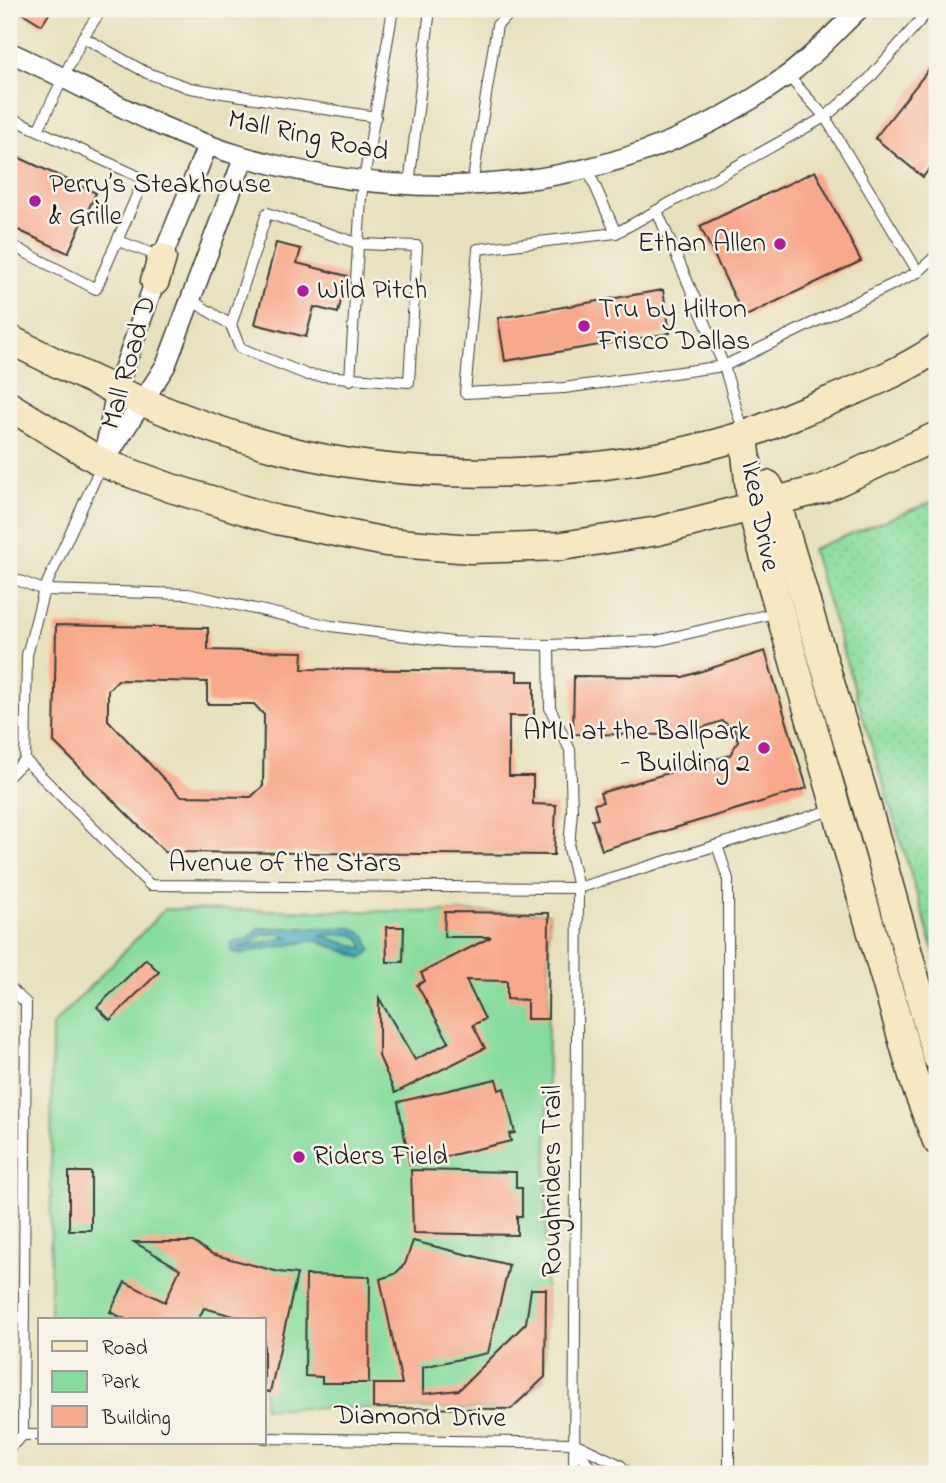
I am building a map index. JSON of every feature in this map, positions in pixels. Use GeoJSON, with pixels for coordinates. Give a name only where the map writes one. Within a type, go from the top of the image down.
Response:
{"type":"FeatureCollection","features":[{"type":"Feature","properties":{"kind":"main road"},"geometry":{"type":"LineString","coordinates":[[9,339],[129,396],[215,429],[280,449],[402,469],[518,473],[614,465],[744,435],[906,369],[937,348]]}},
{"type":"Feature","properties":{"kind":"main road"},"geometry":{"type":"LineString","coordinates":[[9,406],[103,463],[171,488],[277,520],[386,542],[471,549],[562,546],[658,531],[822,489],[937,436]]}},
{"type":"Feature","properties":{"kind":"main road","name":"Ikea Drive"},"geometry":{"type":"LineString","coordinates":[[744,435],[764,505],[865,800],[937,1057]]}},
{"type":"Feature","properties":{"kind":"main road","name":"Ikea Drive"},"geometry":{"type":"LineString","coordinates":[[764,505],[780,612],[837,808],[929,1093],[937,1141]]}},
{"type":"Feature","properties":{"kind":"main road"},"geometry":{"type":"LineString","coordinates":[[837,808],[865,800]]}},
{"type":"Feature","properties":{"kind":"street","name":"Mall Ring Road"},"geometry":{"type":"LineString","coordinates":[[9,52],[208,144],[244,157],[364,182],[472,186],[588,170],[690,133],[723,117],[788,76],[859,9]]}},
{"type":"Feature","properties":{"kind":"street","name":"Mall Road D"},"geometry":{"type":"LineString","coordinates":[[103,463],[129,396],[159,270],[208,144]]}},
{"type":"Feature","properties":{"kind":"street","name":"Mall Road D"},"geometry":{"type":"LineString","coordinates":[[103,463],[129,396],[166,366],[244,157]]}},
{"type":"Feature","properties":{"kind":"lane"},"geometry":{"type":"LineString","coordinates":[[38,130],[83,37],[102,9]]}},
{"type":"Feature","properties":{"kind":"lane"},"geometry":{"type":"LineString","coordinates":[[350,380],[364,182],[393,9]]}},
{"type":"Feature","properties":{"kind":"lane"},"geometry":{"type":"LineString","coordinates":[[409,185],[430,9]]}},
{"type":"Feature","properties":{"kind":"lane"},"geometry":{"type":"LineString","coordinates":[[472,186],[497,25],[516,9]]}},
{"type":"Feature","properties":{"kind":"lane"},"geometry":{"type":"LineString","coordinates":[[930,9],[869,79],[825,117],[616,233],[478,249],[466,393],[564,388],[724,366],[918,272],[937,255]]}},
{"type":"Feature","properties":{"kind":"lane"},"geometry":{"type":"LineString","coordinates":[[83,37],[146,73],[190,88],[376,117]]}},
{"type":"Feature","properties":{"kind":"lane"},"geometry":{"type":"LineString","coordinates":[[788,76],[825,117],[918,272]]}},
{"type":"Feature","properties":{"kind":"lane"},"geometry":{"type":"LineString","coordinates":[[9,117],[144,179],[96,289],[9,244]]}},
{"type":"Feature","properties":{"kind":"lane"},"geometry":{"type":"LineString","coordinates":[[588,170],[616,233]]}},
{"type":"Feature","properties":{"kind":"lane"},"geometry":{"type":"LineString","coordinates":[[657,211],[724,366],[744,435]]}},
{"type":"Feature","properties":{"kind":"lane"},"geometry":{"type":"LineString","coordinates":[[191,300],[231,326],[240,348],[309,375],[350,380],[409,382],[417,246],[360,244],[267,214],[231,326]]}},
{"type":"Feature","properties":{"kind":"lane"},"geometry":{"type":"LineString","coordinates":[[119,241],[159,270]]}},
{"type":"Feature","properties":{"kind":"lane"},"geometry":{"type":"LineString","coordinates":[[9,776],[25,760],[27,655],[44,590],[103,463]]}},
{"type":"Feature","properties":{"kind":"lane"},"geometry":{"type":"LineString","coordinates":[[9,578],[44,590],[188,594],[331,626],[452,642],[549,645],[656,641],[780,612]]}},
{"type":"Feature","properties":{"kind":"lane","name":"Roughriders Trail"},"geometry":{"type":"LineString","coordinates":[[549,645],[550,708],[570,750],[572,810],[569,848],[578,888],[574,1474]]}},
{"type":"Feature","properties":{"kind":"lane","name":"Avenue of the Stars"},"geometry":{"type":"LineString","coordinates":[[25,760],[150,885],[578,888],[837,808]]}},
{"type":"Feature","properties":{"kind":"lane"},"geometry":{"type":"LineString","coordinates":[[717,845],[728,879],[729,1474]]}},
{"type":"Feature","properties":{"kind":"lane"},"geometry":{"type":"LineString","coordinates":[[9,987],[26,1003],[23,1435]]}},
{"type":"Feature","properties":{"kind":"lane"},"geometry":{"type":"LineString","coordinates":[[9,1448],[23,1435],[38,1435]]}},
{"type":"Feature","properties":{"kind":"lane","name":"Diamond Drive"},"geometry":{"type":"LineString","coordinates":[[266,1438],[575,1443]]}},
{"type":"Feature","properties":{"kind":"lane"},"geometry":{"type":"LineString","coordinates":[[575,1443],[594,1474]]}},
{"type":"Feature","properties":{"kind":"lane"},"geometry":{"type":"LineString","coordinates":[[575,1443],[620,1465],[629,1474]]}},
{"type":"Feature","properties":{"kind":"green space"},"geometry":{"type":"Polygon","coordinates":[[[937,500],[937,961],[812,549],[937,500]]]}},
{"type":"Feature","properties":{"kind":"green space","name":"Riders Field"},"geometry":{"type":"Polygon","coordinates":[[[165,909],[549,913],[545,1377],[511,1409],[266,1408],[266,1318],[50,1318],[52,1026],[165,909]]]}},
{"type":"Feature","properties":{"kind":"water"},"geometry":{"type":"Polygon","coordinates":[[[259,928],[352,928],[366,936],[371,950],[363,958],[315,940],[238,954],[231,951],[231,943],[249,938],[259,928]],[[262,934],[252,943],[237,949],[288,937],[281,934],[262,934]],[[352,934],[319,935],[364,949],[361,939],[352,934]]]}},
{"type":"Feature","properties":{"kind":"building"},"geometry":{"type":"Polygon","coordinates":[[[16,9],[52,9],[42,25],[16,9]]]}},
{"type":"Feature","properties":{"kind":"building"},"geometry":{"type":"Polygon","coordinates":[[[937,59],[937,159],[923,177],[875,138],[937,59]]]}},
{"type":"Feature","properties":{"kind":"building"},"geometry":{"type":"Polygon","coordinates":[[[9,153],[96,193],[68,253],[9,226],[9,153]]]}},
{"type":"Feature","properties":{"kind":"building","name":"Ethan Allen"},"geometry":{"type":"Polygon","coordinates":[[[815,171],[861,261],[744,317],[700,226],[815,171]]]}},
{"type":"Feature","properties":{"kind":"building","name":"Wild Pitch"},"geometry":{"type":"Polygon","coordinates":[[[276,243],[301,249],[297,263],[347,276],[338,313],[314,307],[306,337],[255,324],[276,243]]]}},
{"type":"Feature","properties":{"kind":"building","name":"Tru by Hilton Frisco Dallas"},"geometry":{"type":"Polygon","coordinates":[[[663,290],[670,333],[505,361],[498,318],[663,290]]]}},
{"type":"Feature","properties":{"kind":"building"},"geometry":{"type":"Polygon","coordinates":[[[56,625],[208,628],[208,650],[303,652],[302,669],[517,671],[517,681],[534,681],[534,716],[509,716],[509,776],[533,776],[533,804],[556,805],[554,855],[165,852],[54,742],[56,625]],[[118,680],[108,690],[108,720],[180,796],[251,797],[263,786],[264,715],[254,704],[207,704],[207,682],[118,680]]]}},
{"type":"Feature","properties":{"kind":"building","name":"AMLI at the Ballpark - Building 2"},"geometry":{"type":"Polygon","coordinates":[[[765,651],[807,788],[602,850],[592,820],[598,819],[594,804],[603,802],[600,793],[730,755],[738,741],[734,728],[722,721],[680,735],[573,734],[574,676],[683,677],[765,651]]]}},
{"type":"Feature","properties":{"kind":"building"},"geometry":{"type":"Polygon","coordinates":[[[445,912],[549,913],[548,1019],[527,1019],[527,1000],[507,999],[507,981],[466,980],[485,1019],[473,1025],[485,1048],[395,1093],[379,1056],[379,998],[415,1060],[449,1042],[417,985],[425,981],[421,973],[491,937],[444,937],[445,912]]]}},
{"type":"Feature","properties":{"kind":"building"},"geometry":{"type":"Polygon","coordinates":[[[386,927],[404,927],[403,962],[387,962],[386,927]]]}},
{"type":"Feature","properties":{"kind":"building"},"geometry":{"type":"Polygon","coordinates":[[[146,959],[159,972],[110,1020],[97,1007],[146,959]]]}},
{"type":"Feature","properties":{"kind":"building"},"geometry":{"type":"Polygon","coordinates":[[[496,1079],[499,1090],[504,1088],[515,1133],[509,1134],[511,1141],[410,1165],[398,1102],[496,1079]]]}},
{"type":"Feature","properties":{"kind":"building"},"geometry":{"type":"Polygon","coordinates":[[[411,1170],[516,1172],[516,1188],[522,1188],[522,1216],[517,1216],[517,1235],[413,1233],[411,1170]]]}},
{"type":"Feature","properties":{"kind":"building"},"geometry":{"type":"Polygon","coordinates":[[[69,1172],[91,1172],[91,1230],[69,1230],[69,1172]]]}},
{"type":"Feature","properties":{"kind":"building"},"geometry":{"type":"Polygon","coordinates":[[[413,1241],[509,1265],[488,1353],[423,1367],[423,1394],[459,1390],[526,1323],[531,1289],[546,1289],[545,1377],[511,1409],[373,1408],[373,1384],[402,1384],[380,1279],[395,1274],[405,1264],[413,1241]]]}},
{"type":"Feature","properties":{"kind":"building"},"geometry":{"type":"Polygon","coordinates":[[[134,1242],[193,1242],[212,1254],[279,1272],[297,1274],[270,1392],[266,1391],[266,1318],[241,1318],[204,1308],[199,1318],[123,1318],[110,1312],[125,1282],[165,1302],[180,1269],[134,1242]]]}},
{"type":"Feature","properties":{"kind":"building"},"geometry":{"type":"Polygon","coordinates":[[[306,1275],[370,1277],[369,1383],[322,1383],[322,1377],[305,1376],[306,1275]]]}},
{"type":"Feature","properties":{"kind":"place","name":"Perry’s Steakhouse & Grille"},"geometry":{"type":"Point","coordinates":[35,201]}},
{"type":"Feature","properties":{"kind":"place","name":"Ethan Allen"},"geometry":{"type":"Point","coordinates":[780,244]}},
{"type":"Feature","properties":{"kind":"place","name":"Wild Pitch"},"geometry":{"type":"Point","coordinates":[303,291]}},
{"type":"Feature","properties":{"kind":"place","name":"Tru by Hilton Frisco Dallas"},"geometry":{"type":"Point","coordinates":[584,326]}},
{"type":"Feature","properties":{"kind":"place","name":"AMLI at the Ballpark - Building 2"},"geometry":{"type":"Point","coordinates":[764,748]}},
{"type":"Feature","properties":{"kind":"place","name":"Riders Field"},"geometry":{"type":"Point","coordinates":[299,1157]}}]}
